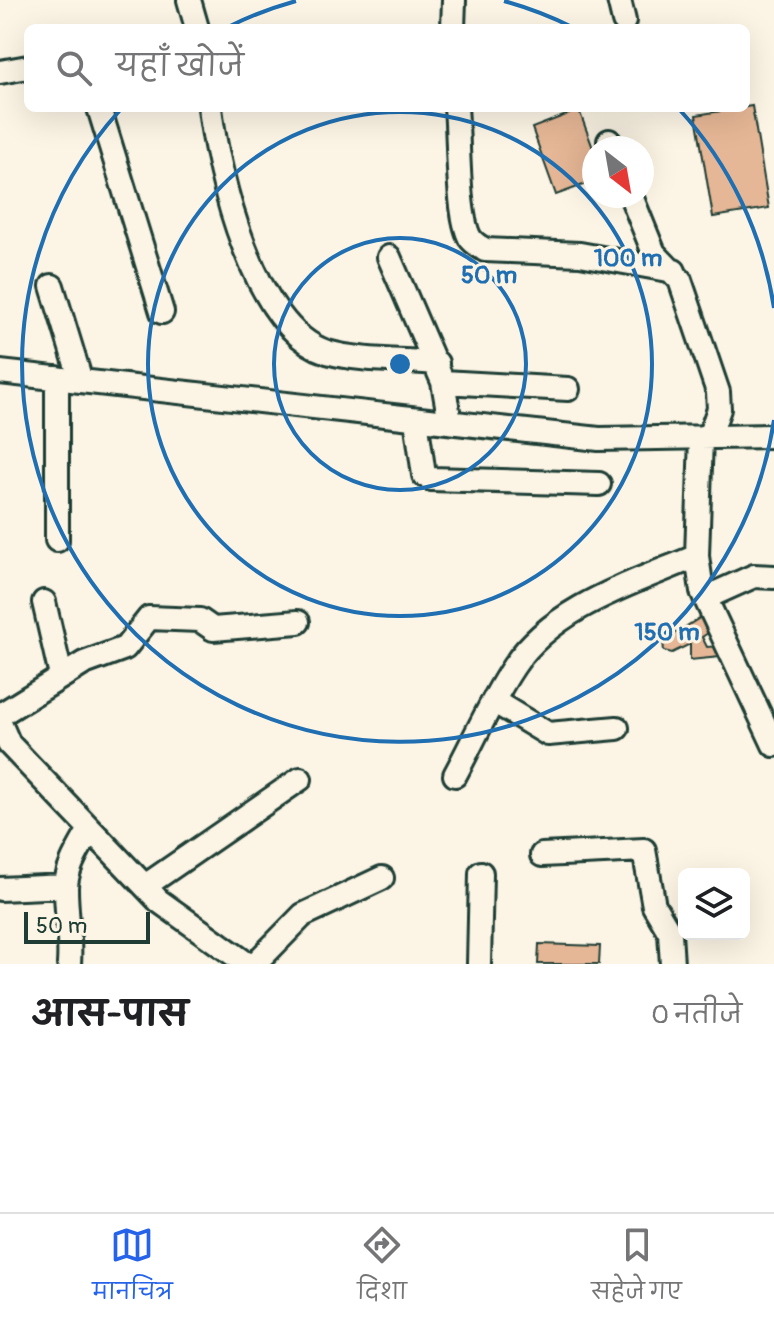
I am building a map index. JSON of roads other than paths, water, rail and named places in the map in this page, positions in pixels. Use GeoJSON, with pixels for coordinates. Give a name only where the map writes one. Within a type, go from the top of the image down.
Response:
{"type":"FeatureCollection","features":[{"type":"Feature","properties":{"kind":"street"},"geometry":{"type":"LineString","coordinates":[[189,0],[196,24]]}},
{"type":"Feature","properties":{"kind":"street"},"geometry":{"type":"LineString","coordinates":[[453,24],[454,0]]}},
{"type":"Feature","properties":{"kind":"street"},"geometry":{"type":"LineString","coordinates":[[0,72],[24,68]]}},
{"type":"Feature","properties":{"kind":"street"},"geometry":{"type":"LineString","coordinates":[[100,112],[162,312]]}},
{"type":"Feature","properties":{"kind":"street"},"geometry":{"type":"LineString","coordinates":[[210,112],[215,151],[250,265],[293,330],[309,343],[328,352],[440,372],[568,389]]}},
{"type":"Feature","properties":{"kind":"street"},"geometry":{"type":"LineString","coordinates":[[456,112],[463,206],[469,236],[475,244],[485,250],[580,254],[674,271]]}},
{"type":"Feature","properties":{"kind":"street"},"geometry":{"type":"LineString","coordinates":[[636,208],[654,253],[680,280],[720,400],[705,437],[697,556],[705,598],[774,745]]}},
{"type":"Feature","properties":{"kind":"street"},"geometry":{"type":"LineString","coordinates":[[389,257],[440,372],[450,422]]}},
{"type":"Feature","properties":{"kind":"street"},"geometry":{"type":"LineString","coordinates":[[52,286],[81,381]]}},
{"type":"Feature","properties":{"kind":"street"},"geometry":{"type":"LineString","coordinates":[[0,372],[599,439],[774,436]]}},
{"type":"Feature","properties":{"kind":"street"},"geometry":{"type":"LineString","coordinates":[[57,378],[57,540]]}},
{"type":"Feature","properties":{"kind":"street"},"geometry":{"type":"LineString","coordinates":[[416,419],[421,466],[424,475],[431,479],[599,484]]}},
{"type":"Feature","properties":{"kind":"street"},"geometry":{"type":"LineString","coordinates":[[455,775],[515,664],[550,630],[592,601],[697,556]]}},
{"type":"Feature","properties":{"kind":"street"},"geometry":{"type":"LineString","coordinates":[[705,598],[754,576],[774,577]]}},
{"type":"Feature","properties":{"kind":"street"},"geometry":{"type":"LineString","coordinates":[[44,602],[61,676]]}},
{"type":"Feature","properties":{"kind":"street"},"geometry":{"type":"LineString","coordinates":[[0,715],[84,663],[125,648],[149,618],[200,620],[213,629],[298,622]]}},
{"type":"Feature","properties":{"kind":"street"},"geometry":{"type":"LineString","coordinates":[[495,702],[548,734],[617,728]]}},
{"type":"Feature","properties":{"kind":"street"},"geometry":{"type":"LineString","coordinates":[[0,723],[9,744],[159,901],[247,964]]}},
{"type":"Feature","properties":{"kind":"street"},"geometry":{"type":"LineString","coordinates":[[145,886],[300,779]]}},
{"type":"Feature","properties":{"kind":"street"},"geometry":{"type":"LineString","coordinates":[[69,964],[72,934],[66,886],[71,866],[90,829]]}},
{"type":"Feature","properties":{"kind":"street"},"geometry":{"type":"LineString","coordinates":[[542,855],[644,850],[654,906],[670,933],[672,964]]}},
{"type":"Feature","properties":{"kind":"street"},"geometry":{"type":"LineString","coordinates":[[479,964],[481,873]]}},
{"type":"Feature","properties":{"kind":"street"},"geometry":{"type":"LineString","coordinates":[[255,964],[303,915],[382,878]]}},
{"type":"Feature","properties":{"kind":"street"},"geometry":{"type":"LineString","coordinates":[[0,889],[66,886]]}}]}
